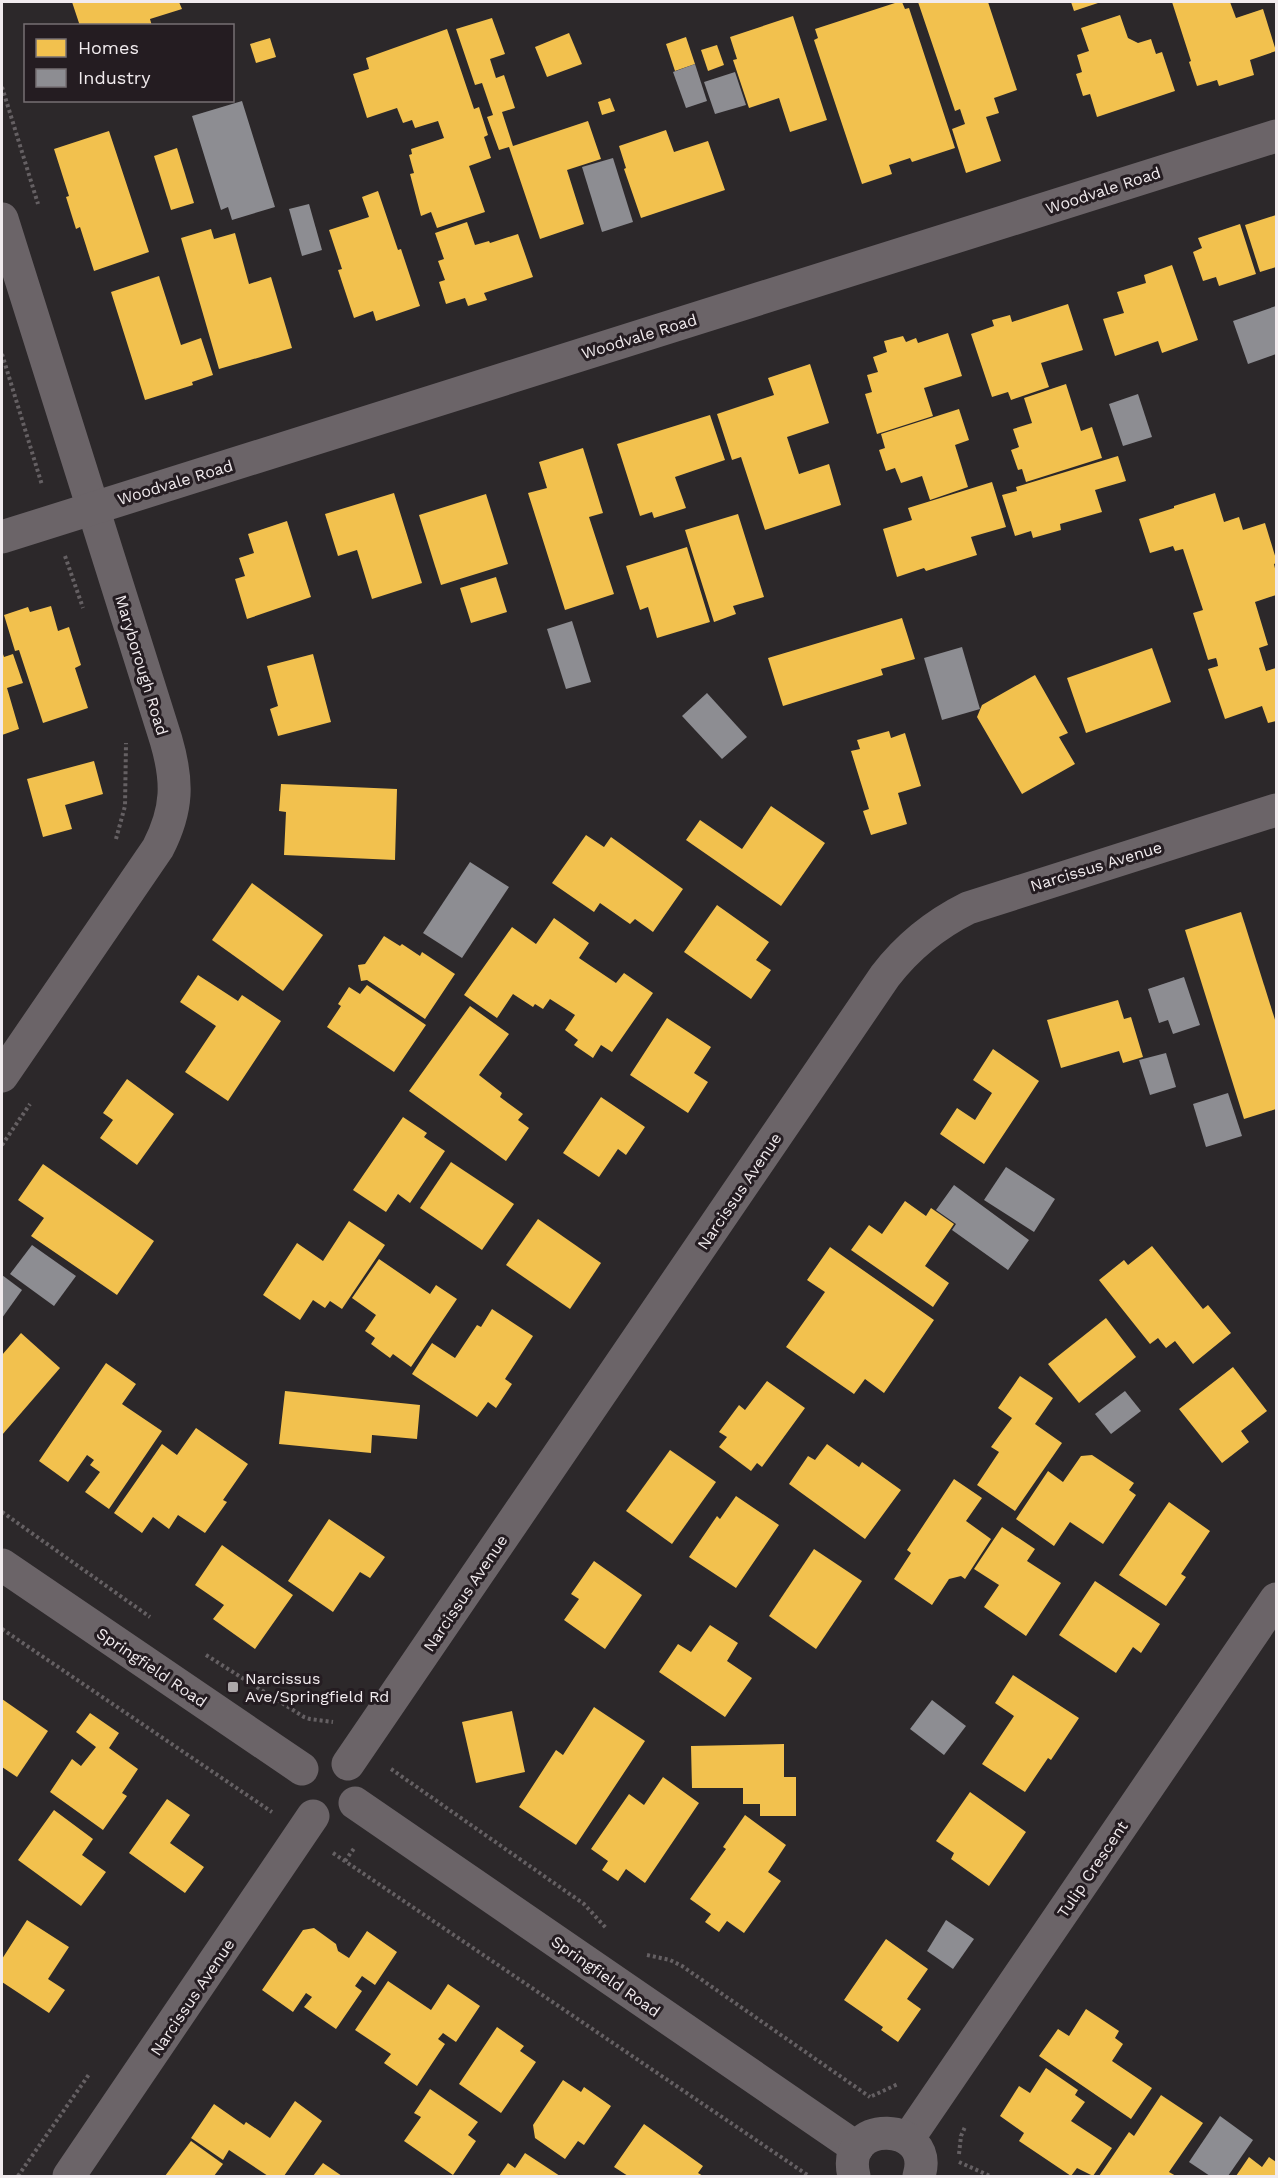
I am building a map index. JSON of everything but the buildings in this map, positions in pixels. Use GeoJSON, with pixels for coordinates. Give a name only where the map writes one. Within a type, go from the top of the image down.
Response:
{"type":"FeatureCollection","features":[{"type":"Feature","properties":{"kind":"street","name":"Woodvale Road"},"geometry":{"type":"LineString","coordinates":[[2,537],[1276,136]]}},
{"type":"Feature","properties":{"kind":"street","name":"Maryborough Road"},"geometry":{"type":"LineString","coordinates":[[2,219],[172,762],[175,785],[173,809],[167,830],[158,848],[2,1076]]}},
{"type":"Feature","properties":{"kind":"street","name":"Narcissus Avenue"},"geometry":{"type":"LineString","coordinates":[[348,1764],[885,976],[901,956],[921,936],[968,908],[1276,810]]}},
{"type":"Feature","properties":{"kind":"street","name":"Springfield Road"},"geometry":{"type":"LineString","coordinates":[[2,1565],[302,1770]]}},
{"type":"Feature","properties":{"kind":"street","name":"Tulip Crescent"},"geometry":{"type":"LineString","coordinates":[[908,2139],[1276,1599]]}},
{"type":"Feature","properties":{"kind":"street"},"geometry":{"type":"LineString","coordinates":[[323,1756],[340,1759],[348,1764],[359,1783],[355,1803],[350,1811],[336,1819],[322,1820],[313,1816],[296,1793],[296,1784],[302,1770],[315,1759],[323,1756]]}},
{"type":"Feature","properties":{"kind":"street","name":"Springfield Road"},"geometry":{"type":"LineString","coordinates":[[355,1803],[856,2162]]}},
{"type":"Feature","properties":{"kind":"street","name":"Narcissus Avenue"},"geometry":{"type":"LineString","coordinates":[[69,2176],[313,1816]]}},
{"type":"Feature","properties":{"kind":"street"},"geometry":{"type":"LineString","coordinates":[[856,2162],[873,2135],[884,2132],[908,2139],[919,2153],[921,2161],[919,2176]]}},
{"type":"Feature","properties":{"kind":"path"},"geometry":{"type":"LineString","coordinates":[[2,354],[42,484]]}},
{"type":"Feature","properties":{"kind":"path"},"geometry":{"type":"LineString","coordinates":[[64,552],[86,615]]}},
{"type":"Feature","properties":{"kind":"path"},"geometry":{"type":"LineString","coordinates":[[112,848],[122,824],[125,806],[126,739]]}},
{"type":"Feature","properties":{"kind":"path"},"geometry":{"type":"LineString","coordinates":[[2,1512],[158,1623]]}},
{"type":"Feature","properties":{"kind":"path"},"geometry":{"type":"LineString","coordinates":[[2,1629],[270,1810]]}},
{"type":"Feature","properties":{"kind":"path"},"geometry":{"type":"LineString","coordinates":[[197,1650],[304,1717],[335,1722]]}},
{"type":"Feature","properties":{"kind":"path"},"geometry":{"type":"LineString","coordinates":[[392,1770],[398,1760]]}},
{"type":"Feature","properties":{"kind":"path"},"geometry":{"type":"LineString","coordinates":[[402,1778],[584,1904],[608,1929]]}},
{"type":"Feature","properties":{"kind":"path"},"geometry":{"type":"LineString","coordinates":[[345,1861],[359,1841]]}},
{"type":"Feature","properties":{"kind":"path"},"geometry":{"type":"LineString","coordinates":[[334,1854],[809,2176]]}},
{"type":"Feature","properties":{"kind":"path"},"geometry":{"type":"LineString","coordinates":[[642,1954],[670,1960],[682,1966],[870,2097]]}},
{"type":"Feature","properties":{"kind":"path"},"geometry":{"type":"LineString","coordinates":[[959,2162],[990,2176]]}},
{"type":"Feature","properties":{"kind":"place","name":"Narcissus Ave/Springfield Rd"},"geometry":{"type":"Point","coordinates":[233,1687]}}]}
